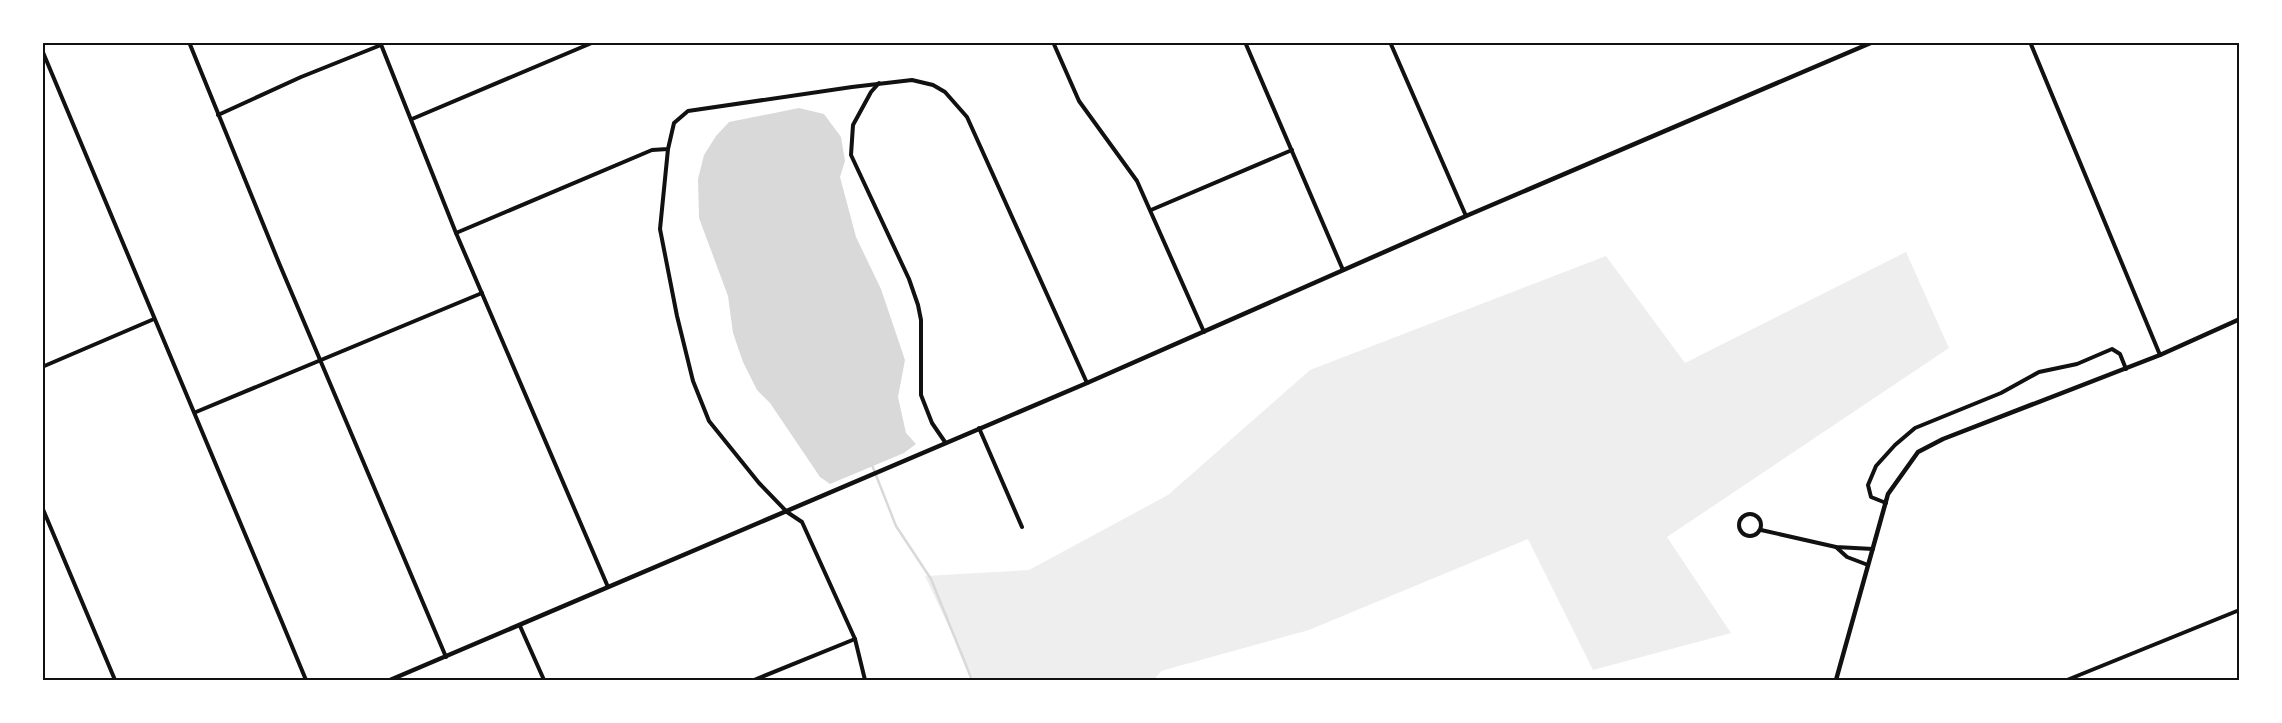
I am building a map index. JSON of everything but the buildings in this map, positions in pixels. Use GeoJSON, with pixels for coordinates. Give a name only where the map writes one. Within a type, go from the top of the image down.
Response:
{"type":"FeatureCollection","features":[{"type":"Feature","properties":{"kind":"street"},"geometry":{"type":"LineString","coordinates":[[189,42],[446,657]]}},
{"type":"Feature","properties":{"kind":"street"},"geometry":{"type":"LineString","coordinates":[[412,119],[594,42]]}},
{"type":"Feature","properties":{"kind":"street"},"geometry":{"type":"LineString","coordinates":[[1053,42],[1079,101],[1132,174],[1151,210],[1204,332]]}},
{"type":"Feature","properties":{"kind":"street"},"geometry":{"type":"LineString","coordinates":[[1245,42],[1342,270]]}},
{"type":"Feature","properties":{"kind":"street"},"geometry":{"type":"LineString","coordinates":[[1390,42],[1466,216]]}},
{"type":"Feature","properties":{"kind":"street"},"geometry":{"type":"LineString","coordinates":[[390,680],[1087,383],[1466,216],[1873,42]]}},
{"type":"Feature","properties":{"kind":"street"},"geometry":{"type":"LineString","coordinates":[[2030,42],[2160,355]]}},
{"type":"Feature","properties":{"kind":"street"},"geometry":{"type":"LineString","coordinates":[[218,115],[301,77],[381,44],[456,233],[608,587]]}},
{"type":"Feature","properties":{"kind":"street"},"geometry":{"type":"LineString","coordinates":[[42,50],[154,319],[196,412],[306,680]]}},
{"type":"Feature","properties":{"kind":"street"},"geometry":{"type":"LineString","coordinates":[[864,680],[855,639],[810,536],[802,522],[787,512],[759,483],[709,421],[693,381],[677,316],[660,229],[668,150],[674,123],[688,111],[879,83],[912,80],[933,85],[954,100],[967,117],[1087,383]]}},
{"type":"Feature","properties":{"kind":"street"},"geometry":{"type":"LineString","coordinates":[[879,83],[871,92],[853,125],[851,154],[909,279],[915,296],[921,320],[921,395],[932,423],[945,442]]}},
{"type":"Feature","properties":{"kind":"street"},"geometry":{"type":"LineString","coordinates":[[456,233],[652,150],[668,150]]}},
{"type":"Feature","properties":{"kind":"street"},"geometry":{"type":"LineString","coordinates":[[1151,210],[1292,150]]}},
{"type":"Feature","properties":{"kind":"street"},"geometry":{"type":"LineString","coordinates":[[196,412],[482,293]]}},
{"type":"Feature","properties":{"kind":"street"},"geometry":{"type":"LineString","coordinates":[[42,367],[154,319]]}},
{"type":"Feature","properties":{"kind":"street"},"geometry":{"type":"LineString","coordinates":[[1836,680],[1888,494],[1918,452],[1943,439],[2160,355],[2240,319]]}},
{"type":"Feature","properties":{"kind":"street"},"geometry":{"type":"LineString","coordinates":[[1886,503],[1871,497],[1868,485],[1876,466],[1895,445],[1915,428],[2001,393],[2039,372],[2077,364],[2104,351],[2112,349],[2120,354],[2126,369]]}},
{"type":"Feature","properties":{"kind":"street"},"geometry":{"type":"LineString","coordinates":[[979,428],[1022,527]]}},
{"type":"Feature","properties":{"kind":"street"},"geometry":{"type":"LineString","coordinates":[[42,507],[115,680]]}},
{"type":"Feature","properties":{"kind":"street"},"geometry":{"type":"LineString","coordinates":[[1751,513],[1758,516],[1761,522],[1761,530],[1756,535],[1749,537],[1742,534],[1738,528],[1739,520],[1744,515],[1751,513]]}},
{"type":"Feature","properties":{"kind":"street"},"geometry":{"type":"LineString","coordinates":[[1761,530],[1836,547],[1873,549]]}},
{"type":"Feature","properties":{"kind":"street"},"geometry":{"type":"LineString","coordinates":[[1836,547],[1847,557],[1868,565]]}},
{"type":"Feature","properties":{"kind":"street"},"geometry":{"type":"LineString","coordinates":[[2067,680],[2237,611]]}},
{"type":"Feature","properties":{"kind":"street"},"geometry":{"type":"LineString","coordinates":[[520,626],[544,680]]}},
{"type":"Feature","properties":{"kind":"street"},"geometry":{"type":"LineString","coordinates":[[754,680],[855,639]]}},
{"type":"Feature","properties":{"kind":"shaded area"},"geometry":{"type":"Polygon","coordinates":[[[799,108],[824,114],[841,137],[845,161],[840,177],[856,237],[881,289],[905,360],[898,397],[906,433],[916,444],[904,453],[830,484],[820,477],[770,403],[757,390],[743,362],[733,333],[728,296],[699,218],[698,179],[704,155],[716,136],[729,122],[799,108]]]}},
{"type":"Feature","properties":{"kind":"shaded area"},"geometry":{"type":"Polygon","coordinates":[[[1906,252],[1949,348],[1667,537],[1731,633],[1593,670],[1528,539],[1309,630],[1161,671],[1154,680],[974,680],[925,576],[1029,570],[1168,495],[1310,370],[1606,256],[1685,363],[1906,252]]]}},
{"type":"Feature","properties":{"kind":"waterway"},"geometry":{"type":"LineString","coordinates":[[872,465],[896,526],[931,579],[972,680]]}}]}
